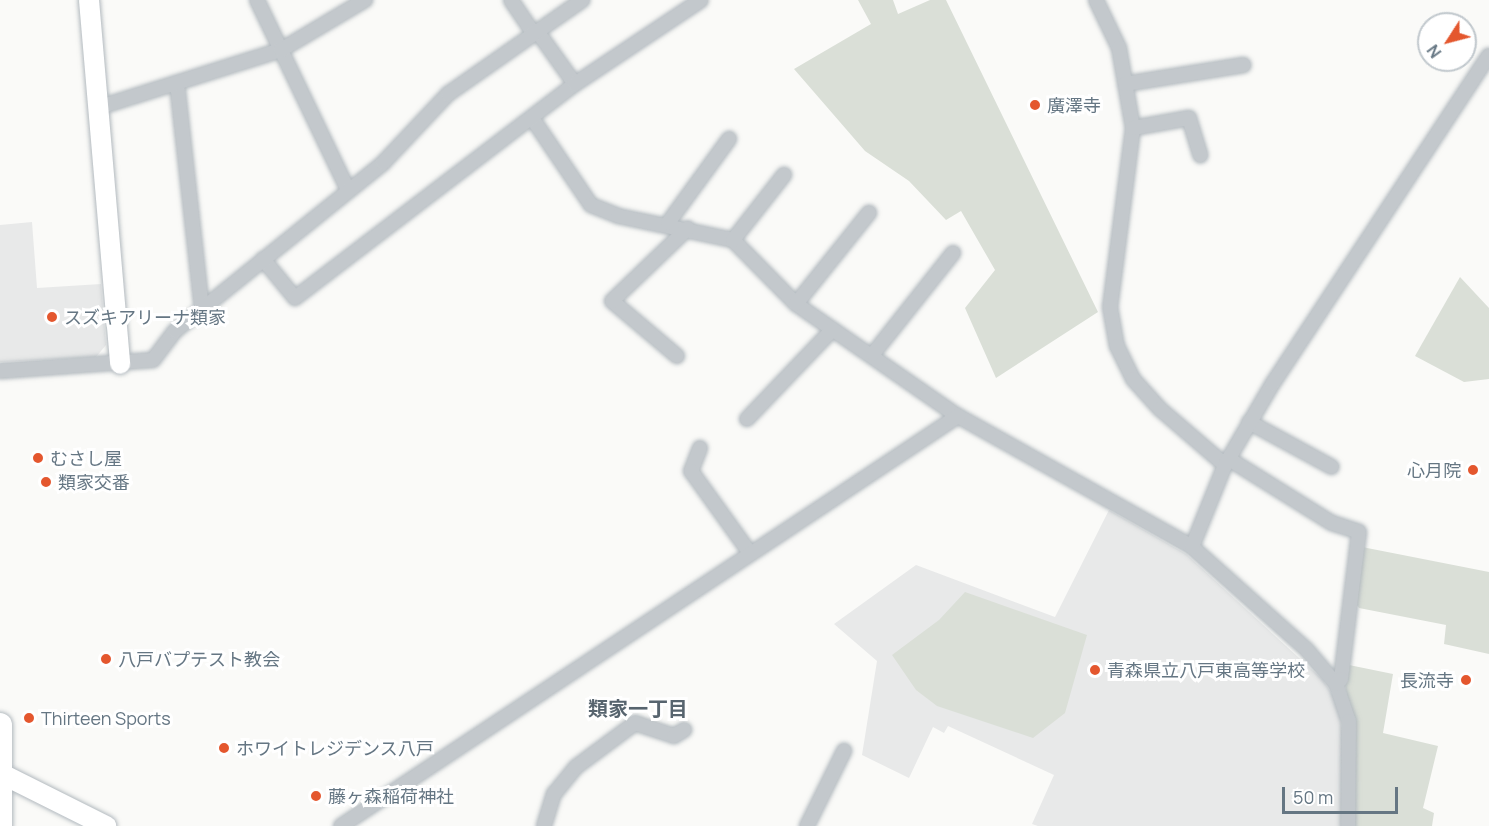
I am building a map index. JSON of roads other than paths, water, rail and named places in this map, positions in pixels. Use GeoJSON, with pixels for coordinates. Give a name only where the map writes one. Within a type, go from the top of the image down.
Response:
{"type":"FeatureCollection","features":[{"type":"Feature","properties":{"kind":"highway"},"geometry":{"type":"LineString","coordinates":[[0,725],[2,774],[0,826]]}},
{"type":"Feature","properties":{"kind":"street"},"geometry":{"type":"LineString","coordinates":[[89,0],[100,107],[120,364]]}},
{"type":"Feature","properties":{"kind":"street"},"geometry":{"type":"LineString","coordinates":[[257,0],[348,190]]}},
{"type":"Feature","properties":{"kind":"street"},"geometry":{"type":"LineString","coordinates":[[100,107],[281,50],[365,0]]}},
{"type":"Feature","properties":{"kind":"street"},"geometry":{"type":"LineString","coordinates":[[511,0],[575,84]]}},
{"type":"Feature","properties":{"kind":"street"},"geometry":{"type":"LineString","coordinates":[[0,371],[153,360],[175,331],[383,163],[448,94],[582,0]]}},
{"type":"Feature","properties":{"kind":"street"},"geometry":{"type":"LineString","coordinates":[[263,259],[295,298],[575,84],[701,0]]}},
{"type":"Feature","properties":{"kind":"street"},"geometry":{"type":"LineString","coordinates":[[1096,0],[1119,48],[1133,128],[1110,307],[1117,346],[1133,379],[1160,410],[1227,462],[1332,523],[1359,532],[1336,684]]}},
{"type":"Feature","properties":{"kind":"street"},"geometry":{"type":"LineString","coordinates":[[1192,547],[1227,462],[1249,422],[1489,56]]}},
{"type":"Feature","properties":{"kind":"street"},"geometry":{"type":"LineString","coordinates":[[1125,84],[1243,65]]}},
{"type":"Feature","properties":{"kind":"street"},"geometry":{"type":"LineString","coordinates":[[177,83],[202,308]]}},
{"type":"Feature","properties":{"kind":"street"},"geometry":{"type":"LineString","coordinates":[[532,118],[591,205],[618,216],[668,223],[733,240],[796,304],[873,354],[958,416],[1192,547],[1307,650],[1336,684],[1349,721],[1348,826]]}},
{"type":"Feature","properties":{"kind":"street"},"geometry":{"type":"LineString","coordinates":[[1133,128],[1189,118],[1200,154]]}},
{"type":"Feature","properties":{"kind":"street"},"geometry":{"type":"LineString","coordinates":[[668,223],[729,139]]}},
{"type":"Feature","properties":{"kind":"street"},"geometry":{"type":"LineString","coordinates":[[733,240],[784,175]]}},
{"type":"Feature","properties":{"kind":"street"},"geometry":{"type":"LineString","coordinates":[[796,304],[869,213]]}},
{"type":"Feature","properties":{"kind":"street"},"geometry":{"type":"LineString","coordinates":[[677,356],[612,301],[688,228]]}},
{"type":"Feature","properties":{"kind":"street"},"geometry":{"type":"LineString","coordinates":[[873,354],[953,253]]}},
{"type":"Feature","properties":{"kind":"street"},"geometry":{"type":"LineString","coordinates":[[747,419],[833,328]]}},
{"type":"Feature","properties":{"kind":"street"},"geometry":{"type":"LineString","coordinates":[[341,826],[958,416]]}},
{"type":"Feature","properties":{"kind":"street"},"geometry":{"type":"LineString","coordinates":[[1249,422],[1332,467]]}},
{"type":"Feature","properties":{"kind":"street"},"geometry":{"type":"LineString","coordinates":[[700,448],[691,471],[750,553]]}},
{"type":"Feature","properties":{"kind":"street"},"geometry":{"type":"LineString","coordinates":[[544,826],[554,794],[576,767],[635,723],[674,736],[684,730]]}},
{"type":"Feature","properties":{"kind":"street"},"geometry":{"type":"LineString","coordinates":[[807,826],[844,751]]}},
{"type":"Feature","properties":{"kind":"street"},"geometry":{"type":"LineString","coordinates":[[2,774],[106,826]]}},
{"type":"Feature","properties":{"kind":"place","name":"廣澤寺"},"geometry":{"type":"Point","coordinates":[1035,105]}},
{"type":"Feature","properties":{"kind":"place","name":"スズキアリーナ類家"},"geometry":{"type":"Point","coordinates":[52,317]}},
{"type":"Feature","properties":{"kind":"place","name":"むさし屋"},"geometry":{"type":"Point","coordinates":[38,458]}},
{"type":"Feature","properties":{"kind":"place","name":"心月院"},"geometry":{"type":"Point","coordinates":[1473,470]}},
{"type":"Feature","properties":{"kind":"place","name":"類家交番"},"geometry":{"type":"Point","coordinates":[46,482]}},
{"type":"Feature","properties":{"kind":"place","name":"八戸バプテスト教会"},"geometry":{"type":"Point","coordinates":[106,659]}},
{"type":"Feature","properties":{"kind":"place","name":"青森県立八戸東高等学校"},"geometry":{"type":"Point","coordinates":[1095,670]}},
{"type":"Feature","properties":{"kind":"place","name":"長流寺"},"geometry":{"type":"Point","coordinates":[1466,680]}},
{"type":"Feature","properties":{"kind":"place","name":"Thirteen Sports"},"geometry":{"type":"Point","coordinates":[29,718]}},
{"type":"Feature","properties":{"kind":"place","name":"ホワイトレジデンス八戸"},"geometry":{"type":"Point","coordinates":[224,748]}},
{"type":"Feature","properties":{"kind":"place","name":"藤ヶ森稲荷神社"},"geometry":{"type":"Point","coordinates":[316,796]}},
{"type":"Feature","properties":{"kind":"district","name":"類家一丁目"},"geometry":{"type":"Point","coordinates":[638,708]}}]}
